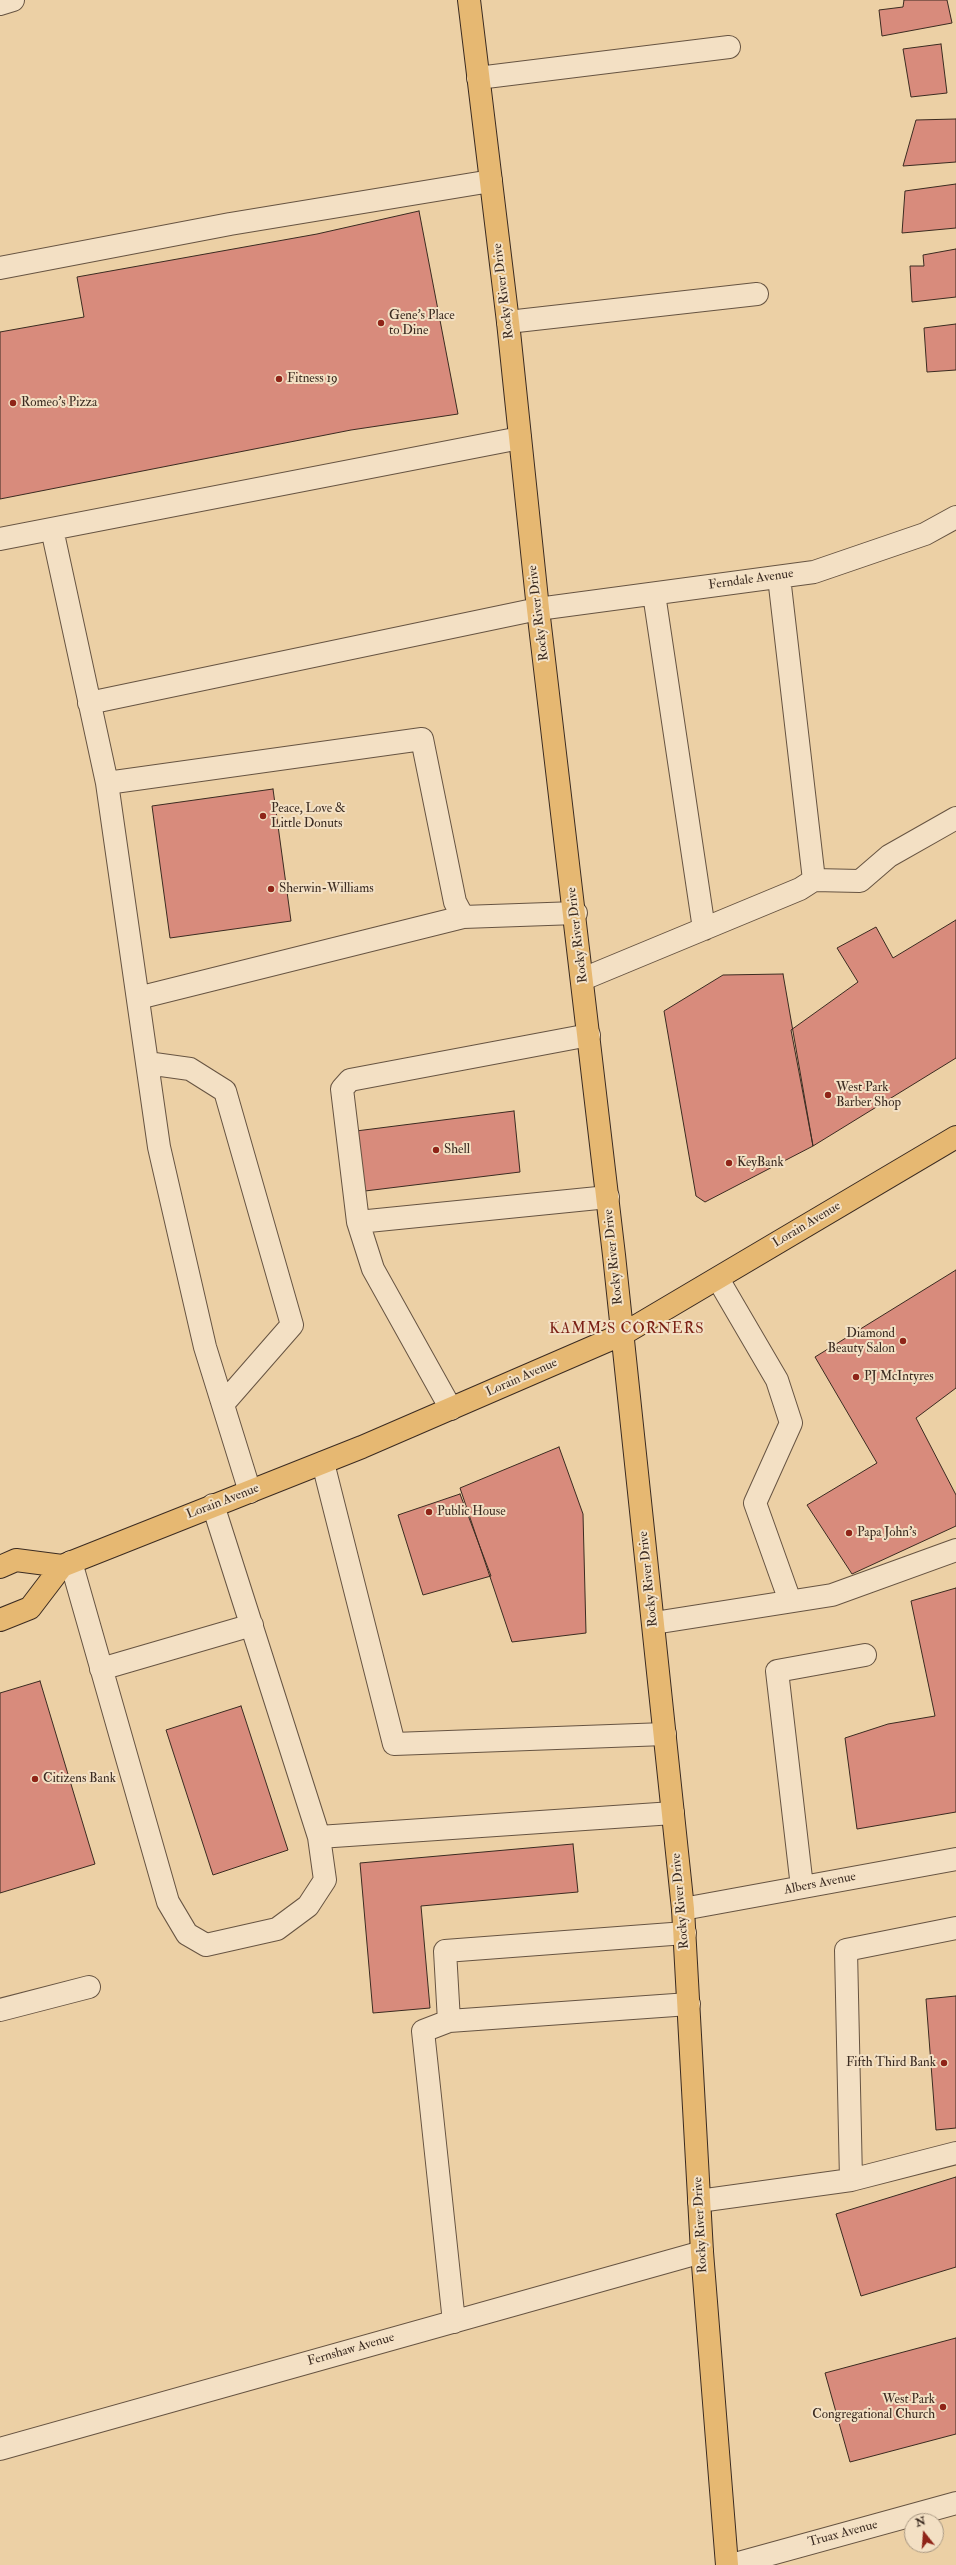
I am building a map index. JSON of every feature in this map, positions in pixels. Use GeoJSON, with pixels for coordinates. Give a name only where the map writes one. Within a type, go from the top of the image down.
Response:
{"type":"FeatureCollection","features":[{"type":"Feature","properties":{"kind":"main road","name":"Rocky River Drive"},"geometry":{"type":"LineString","coordinates":[[469,0],[508,322],[538,609],[576,913],[608,1197],[684,1909],[702,2252],[727,2565]]}},
{"type":"Feature","properties":{"kind":"main road","name":"Lorain Avenue"},"geometry":{"type":"LineString","coordinates":[[0,1567],[16,1560],[66,1564],[324,1463],[623,1334],[956,1137]]}},
{"type":"Feature","properties":{"kind":"main road"},"geometry":{"type":"LineString","coordinates":[[0,1620],[30,1608],[66,1564]]}},
{"type":"Feature","properties":{"kind":"street"},"geometry":{"type":"LineString","coordinates":[[0,4],[13,0]]}},
{"type":"Feature","properties":{"kind":"street"},"geometry":{"type":"LineString","coordinates":[[478,78],[729,48]]}},
{"type":"Feature","properties":{"kind":"street"},"geometry":{"type":"LineString","coordinates":[[0,268],[230,224],[491,181]]}},
{"type":"Feature","properties":{"kind":"street"},"geometry":{"type":"LineString","coordinates":[[508,322],[757,294]]}},
{"type":"Feature","properties":{"kind":"street"},"geometry":{"type":"LineString","coordinates":[[0,539],[520,438]]}},
{"type":"Feature","properties":{"kind":"street","name":"Ferndale Avenue"},"geometry":{"type":"LineString","coordinates":[[89,703],[538,609],[814,572],[926,534],[956,517]]}},
{"type":"Feature","properties":{"kind":"street"},"geometry":{"type":"LineString","coordinates":[[52,529],[107,783],[162,1162],[205,1347],[250,1492]]}},
{"type":"Feature","properties":{"kind":"street"},"geometry":{"type":"LineString","coordinates":[[779,577],[814,880]]}},
{"type":"Feature","properties":{"kind":"street"},"geometry":{"type":"LineString","coordinates":[[654,594],[704,929]]}},
{"type":"Feature","properties":{"kind":"street"},"geometry":{"type":"LineString","coordinates":[[107,783],[422,739],[455,902],[463,917]]}},
{"type":"Feature","properties":{"kind":"street"},"geometry":{"type":"LineString","coordinates":[[583,979],[800,889],[814,880],[860,881],[890,856],[956,818]]}},
{"type":"Feature","properties":{"kind":"street"},"geometry":{"type":"LineString","coordinates":[[138,998],[463,917],[576,913]]}},
{"type":"Feature","properties":{"kind":"street"},"geometry":{"type":"LineString","coordinates":[[451,1409],[373,1269],[358,1222],[342,1089],[350,1080],[589,1035]]}},
{"type":"Feature","properties":{"kind":"street"},"geometry":{"type":"LineString","coordinates":[[147,1063],[190,1069],[225,1091],[292,1325],[222,1404]]}},
{"type":"Feature","properties":{"kind":"street"},"geometry":{"type":"LineString","coordinates":[[358,1222],[608,1197]]}},
{"type":"Feature","properties":{"kind":"street"},"geometry":{"type":"LineString","coordinates":[[718,1279],[777,1380],[792,1423],[755,1503],[790,1601]]}},
{"type":"Feature","properties":{"kind":"street"},"geometry":{"type":"LineString","coordinates":[[324,1463],[394,1744],[665,1734]]}},
{"type":"Feature","properties":{"kind":"street"},"geometry":{"type":"LineString","coordinates":[[66,1564],[101,1670],[168,1902],[187,1934],[206,1946],[278,1929],[308,1906],[325,1880],[319,1837],[214,1505]]}},
{"type":"Feature","properties":{"kind":"street"},"geometry":{"type":"LineString","coordinates":[[654,1623],[832,1595],[956,1550]]}},
{"type":"Feature","properties":{"kind":"street"},"geometry":{"type":"LineString","coordinates":[[101,1670],[252,1625]]}},
{"type":"Feature","properties":{"kind":"street"},"geometry":{"type":"LineString","coordinates":[[802,1887],[777,1671],[865,1655]]}},
{"type":"Feature","properties":{"kind":"street"},"geometry":{"type":"LineString","coordinates":[[319,1837],[673,1813]]}},
{"type":"Feature","properties":{"kind":"street","name":"Albers Avenue"},"geometry":{"type":"LineString","coordinates":[[684,1909],[956,1858]]}},
{"type":"Feature","properties":{"kind":"street"},"geometry":{"type":"LineString","coordinates":[[851,2180],[846,1950],[956,1928]]}},
{"type":"Feature","properties":{"kind":"street"},"geometry":{"type":"LineString","coordinates":[[449,2021],[445,1951],[685,1933]]}},
{"type":"Feature","properties":{"kind":"street"},"geometry":{"type":"LineString","coordinates":[[0,2010],[89,1987]]}},
{"type":"Feature","properties":{"kind":"street"},"geometry":{"type":"LineString","coordinates":[[454,2322],[423,2031],[449,2021],[689,2004]]}},
{"type":"Feature","properties":{"kind":"street"},"geometry":{"type":"LineString","coordinates":[[699,2201],[851,2180],[956,2153]]}},
{"type":"Feature","properties":{"kind":"street","name":"Fernshaw Avenue"},"geometry":{"type":"LineString","coordinates":[[0,2449],[702,2252]]}},
{"type":"Feature","properties":{"kind":"street","name":"Truax Avenue"},"geometry":{"type":"LineString","coordinates":[[731,2565],[956,2503]]}},
{"type":"Feature","properties":{"kind":"building"},"geometry":{"type":"Polygon","coordinates":[[[904,0],[947,0],[952,23],[882,36],[879,10],[903,7],[904,0]]]}},
{"type":"Feature","properties":{"kind":"building"},"geometry":{"type":"Polygon","coordinates":[[[941,44],[947,93],[911,97],[903,49],[941,44]]]}},
{"type":"Feature","properties":{"kind":"building"},"geometry":{"type":"Polygon","coordinates":[[[956,119],[956,162],[903,166],[916,120],[956,119]]]}},
{"type":"Feature","properties":{"kind":"building"},"geometry":{"type":"Polygon","coordinates":[[[956,184],[956,228],[902,233],[905,191],[956,184]]]}},
{"type":"Feature","properties":{"kind":"building"},"geometry":{"type":"Polygon","coordinates":[[[419,211],[458,414],[351,430],[0,499],[0,332],[84,317],[77,277],[317,234],[419,211]]]}},
{"type":"Feature","properties":{"kind":"building"},"geometry":{"type":"Polygon","coordinates":[[[956,249],[956,297],[912,302],[910,266],[924,266],[923,255],[956,249]]]}},
{"type":"Feature","properties":{"kind":"building"},"geometry":{"type":"Polygon","coordinates":[[[956,324],[956,370],[927,372],[924,328],[956,324]]]}},
{"type":"Feature","properties":{"kind":"building"},"geometry":{"type":"Polygon","coordinates":[[[273,789],[291,921],[170,938],[152,806],[273,789]]]}},
{"type":"Feature","properties":{"kind":"building"},"geometry":{"type":"Polygon","coordinates":[[[956,920],[956,1058],[813,1146],[791,1030],[858,982],[837,948],[876,927],[893,958],[956,920]]]}},
{"type":"Feature","properties":{"kind":"building"},"geometry":{"type":"Polygon","coordinates":[[[783,974],[813,1146],[705,1202],[696,1196],[664,1011],[723,975],[783,974]]]}},
{"type":"Feature","properties":{"kind":"building"},"geometry":{"type":"Polygon","coordinates":[[[514,1111],[520,1172],[365,1191],[356,1131],[514,1111]]]}},
{"type":"Feature","properties":{"kind":"building"},"geometry":{"type":"Polygon","coordinates":[[[956,1270],[956,1388],[916,1418],[956,1495],[956,1526],[852,1574],[807,1505],[877,1463],[815,1357],[956,1270]]]}},
{"type":"Feature","properties":{"kind":"building"},"geometry":{"type":"Polygon","coordinates":[[[559,1447],[583,1514],[586,1633],[512,1642],[460,1488],[559,1447]]]}},
{"type":"Feature","properties":{"kind":"building"},"geometry":{"type":"Polygon","coordinates":[[[460,1494],[491,1576],[423,1595],[398,1515],[460,1494]]]}},
{"type":"Feature","properties":{"kind":"building"},"geometry":{"type":"Polygon","coordinates":[[[956,1588],[956,1812],[857,1829],[845,1738],[888,1724],[935,1716],[911,1601],[956,1588]]]}},
{"type":"Feature","properties":{"kind":"building","name":"Citizens Bank"},"geometry":{"type":"Polygon","coordinates":[[[40,1681],[95,1864],[0,1893],[0,1693],[40,1681]]]}},
{"type":"Feature","properties":{"kind":"building"},"geometry":{"type":"Polygon","coordinates":[[[241,1706],[288,1850],[213,1875],[166,1730],[241,1706]]]}},
{"type":"Feature","properties":{"kind":"building"},"geometry":{"type":"Polygon","coordinates":[[[573,1844],[578,1892],[421,1906],[430,2008],[373,2013],[360,1863],[573,1844]]]}},
{"type":"Feature","properties":{"kind":"building","name":"Fifth Third Bank"},"geometry":{"type":"Polygon","coordinates":[[[956,1996],[956,2128],[936,2130],[926,1999],[956,1996]]]}},
{"type":"Feature","properties":{"kind":"building"},"geometry":{"type":"Polygon","coordinates":[[[956,2177],[956,2267],[861,2296],[836,2214],[956,2177]]]}},
{"type":"Feature","properties":{"kind":"building"},"geometry":{"type":"Polygon","coordinates":[[[956,2338],[956,2434],[850,2462],[825,2373],[956,2338]]]}},
{"type":"Feature","properties":{"kind":"place","name":"Gene's Place to Dine"},"geometry":{"type":"Point","coordinates":[381,323]}},
{"type":"Feature","properties":{"kind":"place","name":"Fitness 19"},"geometry":{"type":"Point","coordinates":[279,379]}},
{"type":"Feature","properties":{"kind":"place","name":"Romeo's Pizza"},"geometry":{"type":"Point","coordinates":[13,403]}},
{"type":"Feature","properties":{"kind":"place","name":"Peace, Love & Little Donuts"},"geometry":{"type":"Point","coordinates":[263,816]}},
{"type":"Feature","properties":{"kind":"place","name":"Sherwin-Williams"},"geometry":{"type":"Point","coordinates":[271,889]}},
{"type":"Feature","properties":{"kind":"place","name":"West Park Barber Shop"},"geometry":{"type":"Point","coordinates":[828,1095]}},
{"type":"Feature","properties":{"kind":"place","name":"Shell"},"geometry":{"type":"Point","coordinates":[436,1150]}},
{"type":"Feature","properties":{"kind":"place","name":"KeyBank"},"geometry":{"type":"Point","coordinates":[729,1163]}},
{"type":"Feature","properties":{"kind":"place","name":"Diamond Beauty Salon"},"geometry":{"type":"Point","coordinates":[903,1341]}},
{"type":"Feature","properties":{"kind":"place","name":"PJ McIntyres"},"geometry":{"type":"Point","coordinates":[856,1377]}},
{"type":"Feature","properties":{"kind":"place","name":"Public House"},"geometry":{"type":"Point","coordinates":[429,1512]}},
{"type":"Feature","properties":{"kind":"place","name":"Papa John's"},"geometry":{"type":"Point","coordinates":[849,1533]}},
{"type":"Feature","properties":{"kind":"place","name":"Citizens Bank"},"geometry":{"type":"Point","coordinates":[35,1779]}},
{"type":"Feature","properties":{"kind":"place","name":"Fifth Third Bank"},"geometry":{"type":"Point","coordinates":[944,2063]}},
{"type":"Feature","properties":{"kind":"place","name":"West Park Congregational Church"},"geometry":{"type":"Point","coordinates":[943,2407]}},
{"type":"Feature","properties":{"kind":"district","name":"KAMM'S CORNERS"},"geometry":{"type":"Point","coordinates":[627,1330]}}]}
